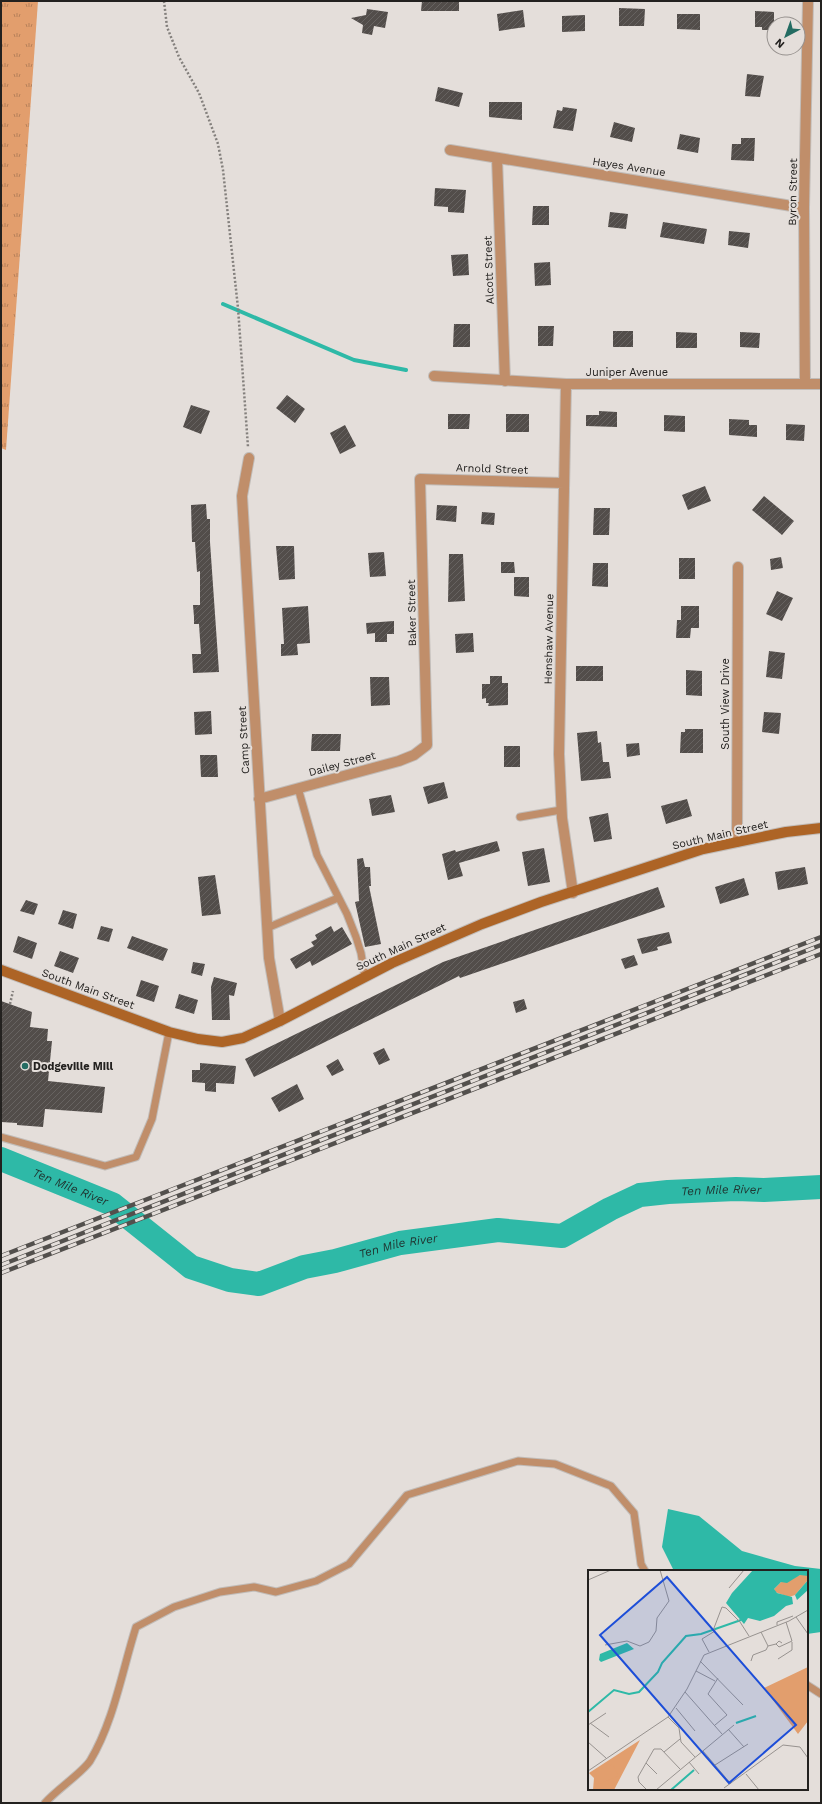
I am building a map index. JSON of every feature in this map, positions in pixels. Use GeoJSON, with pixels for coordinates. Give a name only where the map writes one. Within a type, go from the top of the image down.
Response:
{"type":"FeatureCollection","features":[{"type":"Feature","properties":{"kind":"main road","name":"South Main Street"},"geometry":{"type":"LineString","coordinates":[[1,970],[169,1032],[198,1040],[222,1042],[243,1038],[280,1021],[392,963],[482,924],[703,849],[786,832],[821,828]]}},
{"type":"Feature","properties":{"kind":"street","name":"Byron Street"},"geometry":{"type":"LineString","coordinates":[[805,384],[804,208],[808,1]]}},
{"type":"Feature","properties":{"kind":"street","name":"Hayes Avenue"},"geometry":{"type":"LineString","coordinates":[[450,150],[804,208]]}},
{"type":"Feature","properties":{"kind":"street","name":"Alcott Street"},"geometry":{"type":"LineString","coordinates":[[497,158],[505,381]]}},
{"type":"Feature","properties":{"kind":"street","name":"Juniper Avenue"},"geometry":{"type":"LineString","coordinates":[[434,376],[566,384],[821,384]]}},
{"type":"Feature","properties":{"kind":"street","name":"Henshaw Avenue"},"geometry":{"type":"LineString","coordinates":[[566,384],[559,754],[561,810],[573,893]]}},
{"type":"Feature","properties":{"kind":"street","name":"Camp Street"},"geometry":{"type":"LineString","coordinates":[[249,458],[242,496],[269,958],[280,1021]]}},
{"type":"Feature","properties":{"kind":"street","name":"Arnold Street"},"geometry":{"type":"LineString","coordinates":[[420,479],[564,483]]}},
{"type":"Feature","properties":{"kind":"street","name":"Baker Street"},"geometry":{"type":"LineString","coordinates":[[420,479],[427,745]]}},
{"type":"Feature","properties":{"kind":"street","name":"South View Drive"},"geometry":{"type":"LineString","coordinates":[[737,842],[738,567]]}},
{"type":"Feature","properties":{"kind":"street","name":"Dailey Street"},"geometry":{"type":"LineString","coordinates":[[259,799],[399,761],[414,755],[427,745]]}},
{"type":"Feature","properties":{"kind":"lane"},"geometry":{"type":"LineString","coordinates":[[298,788],[317,855],[338,898],[348,914],[361,953],[365,977]]}},
{"type":"Feature","properties":{"kind":"lane"},"geometry":{"type":"LineString","coordinates":[[520,817],[561,810]]}},
{"type":"Feature","properties":{"kind":"lane"},"geometry":{"type":"LineString","coordinates":[[267,928],[338,898]]}},
{"type":"Feature","properties":{"kind":"lane"},"geometry":{"type":"LineString","coordinates":[[1,1138],[105,1166],[136,1157],[152,1119],[169,1032]]}},
{"type":"Feature","properties":{"kind":"lane"},"geometry":{"type":"LineString","coordinates":[[45,1803],[53,1793],[89,1762],[105,1730],[136,1627],[174,1607],[220,1592],[254,1587],[276,1592],[316,1581],[349,1564],[408,1495],[518,1461],[555,1464],[611,1486],[634,1513],[641,1564],[644,1570]]}},
{"type":"Feature","properties":{"kind":"lane"},"geometry":{"type":"LineString","coordinates":[[808,1686],[821,1694]]}},
{"type":"Feature","properties":{"kind":"path"},"geometry":{"type":"LineString","coordinates":[[164,1],[167,28],[179,57],[199,94],[218,144],[223,170],[238,308],[249,458]]}},
{"type":"Feature","properties":{"kind":"path"},"geometry":{"type":"LineString","coordinates":[[10,1004],[13,991]]}},
{"type":"Feature","properties":{"kind":"green space"},"geometry":{"type":"Polygon","coordinates":[[[1,1],[38,1],[6,450],[1,448],[1,1]]]}},
{"type":"Feature","properties":{"kind":"water"},"geometry":{"type":"Polygon","coordinates":[[[668,1509],[699,1516],[742,1551],[795,1566],[821,1569],[821,1632],[808,1634],[808,1570],[674,1570],[662,1547],[668,1509]]]}},
{"type":"Feature","properties":{"kind":"building"},"geometry":{"type":"Polygon","coordinates":[[[422,1],[459,1],[459,11],[421,11],[422,1]]]}},
{"type":"Feature","properties":{"kind":"building"},"geometry":{"type":"Polygon","coordinates":[[[619,8],[645,9],[644,26],[619,26],[619,8]]]}},
{"type":"Feature","properties":{"kind":"building"},"geometry":{"type":"Polygon","coordinates":[[[367,9],[388,12],[385,28],[374,26],[372,35],[362,33],[363,25],[351,18],[366,15],[367,9]]]}},
{"type":"Feature","properties":{"kind":"building"},"geometry":{"type":"Polygon","coordinates":[[[523,10],[525,27],[499,31],[497,14],[523,10]]]}},
{"type":"Feature","properties":{"kind":"building"},"geometry":{"type":"Polygon","coordinates":[[[755,11],[774,12],[774,16],[766,16],[766,30],[762,30],[762,27],[755,27],[755,11]]]}},
{"type":"Feature","properties":{"kind":"building"},"geometry":{"type":"Polygon","coordinates":[[[677,14],[700,14],[700,30],[677,29],[677,14]]]}},
{"type":"Feature","properties":{"kind":"building"},"geometry":{"type":"Polygon","coordinates":[[[585,15],[585,31],[562,32],[562,16],[585,15]]]}},
{"type":"Feature","properties":{"kind":"building"},"geometry":{"type":"Polygon","coordinates":[[[747,74],[764,76],[760,97],[745,96],[747,74]]]}},
{"type":"Feature","properties":{"kind":"building"},"geometry":{"type":"Polygon","coordinates":[[[438,87],[463,93],[459,107],[435,101],[438,87]]]}},
{"type":"Feature","properties":{"kind":"building"},"geometry":{"type":"Polygon","coordinates":[[[489,102],[522,102],[522,120],[489,117],[489,102]]]}},
{"type":"Feature","properties":{"kind":"building"},"geometry":{"type":"Polygon","coordinates":[[[563,107],[577,109],[573,131],[553,128],[557,110],[562,111],[563,107]]]}},
{"type":"Feature","properties":{"kind":"building"},"geometry":{"type":"Polygon","coordinates":[[[614,122],[635,128],[632,142],[610,137],[614,122]]]}},
{"type":"Feature","properties":{"kind":"building"},"geometry":{"type":"Polygon","coordinates":[[[680,134],[700,138],[698,153],[677,149],[680,134]]]}},
{"type":"Feature","properties":{"kind":"building"},"geometry":{"type":"Polygon","coordinates":[[[741,138],[755,138],[754,161],[731,160],[732,144],[741,144],[741,138]]]}},
{"type":"Feature","properties":{"kind":"building"},"geometry":{"type":"Polygon","coordinates":[[[435,188],[466,190],[464,213],[448,212],[448,207],[434,206],[435,188]]]}},
{"type":"Feature","properties":{"kind":"building"},"geometry":{"type":"Polygon","coordinates":[[[533,206],[549,206],[549,225],[532,225],[533,206]]]}},
{"type":"Feature","properties":{"kind":"building"},"geometry":{"type":"Polygon","coordinates":[[[610,212],[628,214],[626,229],[608,227],[610,212]]]}},
{"type":"Feature","properties":{"kind":"building"},"geometry":{"type":"Polygon","coordinates":[[[663,222],[707,229],[704,244],[660,237],[663,222]]]}},
{"type":"Feature","properties":{"kind":"building"},"geometry":{"type":"Polygon","coordinates":[[[729,231],[750,233],[748,248],[728,245],[729,231]]]}},
{"type":"Feature","properties":{"kind":"building"},"geometry":{"type":"Polygon","coordinates":[[[468,254],[469,275],[453,276],[451,255],[468,254]]]}},
{"type":"Feature","properties":{"kind":"building"},"geometry":{"type":"Polygon","coordinates":[[[550,262],[551,285],[535,286],[534,263],[550,262]]]}},
{"type":"Feature","properties":{"kind":"building"},"geometry":{"type":"Polygon","coordinates":[[[454,324],[470,324],[470,347],[453,347],[454,324]]]}},
{"type":"Feature","properties":{"kind":"building"},"geometry":{"type":"Polygon","coordinates":[[[538,326],[554,326],[553,346],[538,346],[538,326]]]}},
{"type":"Feature","properties":{"kind":"building"},"geometry":{"type":"Polygon","coordinates":[[[613,331],[633,331],[633,347],[613,347],[613,331]]]}},
{"type":"Feature","properties":{"kind":"building"},"geometry":{"type":"Polygon","coordinates":[[[676,332],[697,333],[697,348],[676,348],[676,332]]]}},
{"type":"Feature","properties":{"kind":"building"},"geometry":{"type":"Polygon","coordinates":[[[740,332],[760,333],[759,348],[740,347],[740,332]]]}},
{"type":"Feature","properties":{"kind":"building"},"geometry":{"type":"Polygon","coordinates":[[[287,395],[305,409],[295,423],[276,408],[287,395]]]}},
{"type":"Feature","properties":{"kind":"building"},"geometry":{"type":"Polygon","coordinates":[[[191,405],[210,411],[201,434],[183,427],[191,405]]]}},
{"type":"Feature","properties":{"kind":"building"},"geometry":{"type":"Polygon","coordinates":[[[599,411],[617,412],[617,427],[586,426],[586,415],[599,415],[599,411]]]}},
{"type":"Feature","properties":{"kind":"building"},"geometry":{"type":"Polygon","coordinates":[[[448,414],[470,414],[469,429],[448,429],[448,414]]]}},
{"type":"Feature","properties":{"kind":"building"},"geometry":{"type":"Polygon","coordinates":[[[506,414],[529,414],[529,432],[506,432],[506,414]]]}},
{"type":"Feature","properties":{"kind":"building"},"geometry":{"type":"Polygon","coordinates":[[[664,415],[685,416],[685,432],[664,431],[664,415]]]}},
{"type":"Feature","properties":{"kind":"building"},"geometry":{"type":"Polygon","coordinates":[[[729,419],[749,420],[749,425],[757,425],[757,437],[729,435],[729,419]]]}},
{"type":"Feature","properties":{"kind":"building"},"geometry":{"type":"Polygon","coordinates":[[[786,424],[805,425],[804,441],[786,440],[786,424]]]}},
{"type":"Feature","properties":{"kind":"building"},"geometry":{"type":"Polygon","coordinates":[[[345,425],[356,446],[340,454],[330,433],[345,425]]]}},
{"type":"Feature","properties":{"kind":"building"},"geometry":{"type":"Polygon","coordinates":[[[705,486],[711,501],[688,510],[682,495],[705,486]]]}},
{"type":"Feature","properties":{"kind":"building"},"geometry":{"type":"Polygon","coordinates":[[[764,496],[794,521],[782,535],[752,510],[764,496]]]}},
{"type":"Feature","properties":{"kind":"building"},"geometry":{"type":"Polygon","coordinates":[[[206,504],[207,519],[210,519],[210,542],[219,672],[193,673],[192,654],[201,654],[199,624],[194,624],[193,605],[200,605],[200,571],[197,572],[195,542],[192,542],[191,505],[206,504]]]}},
{"type":"Feature","properties":{"kind":"building"},"geometry":{"type":"Polygon","coordinates":[[[437,505],[457,506],[456,522],[436,520],[437,505]]]}},
{"type":"Feature","properties":{"kind":"building"},"geometry":{"type":"Polygon","coordinates":[[[594,508],[610,508],[609,535],[593,535],[594,508]]]}},
{"type":"Feature","properties":{"kind":"building"},"geometry":{"type":"Polygon","coordinates":[[[482,512],[495,513],[494,525],[481,524],[482,512]]]}},
{"type":"Feature","properties":{"kind":"building"},"geometry":{"type":"Polygon","coordinates":[[[276,546],[294,546],[295,579],[279,580],[276,546]]]}},
{"type":"Feature","properties":{"kind":"building"},"geometry":{"type":"Polygon","coordinates":[[[384,552],[386,576],[370,577],[368,553],[384,552]]]}},
{"type":"Feature","properties":{"kind":"building"},"geometry":{"type":"Polygon","coordinates":[[[449,554],[463,554],[465,601],[448,602],[449,554]]]}},
{"type":"Feature","properties":{"kind":"building"},"geometry":{"type":"Polygon","coordinates":[[[781,557],[783,568],[771,570],[770,559],[781,557]]]}},
{"type":"Feature","properties":{"kind":"building"},"geometry":{"type":"Polygon","coordinates":[[[679,558],[695,558],[695,579],[679,579],[679,558]]]}},
{"type":"Feature","properties":{"kind":"building"},"geometry":{"type":"Polygon","coordinates":[[[501,562],[514,562],[515,573],[501,573],[501,562]]]}},
{"type":"Feature","properties":{"kind":"building"},"geometry":{"type":"Polygon","coordinates":[[[593,563],[608,563],[608,587],[592,586],[593,563]]]}},
{"type":"Feature","properties":{"kind":"building"},"geometry":{"type":"Polygon","coordinates":[[[514,577],[529,577],[529,597],[514,596],[514,577]]]}},
{"type":"Feature","properties":{"kind":"building"},"geometry":{"type":"Polygon","coordinates":[[[777,591],[793,598],[782,621],[766,614],[777,591]]]}},
{"type":"Feature","properties":{"kind":"building"},"geometry":{"type":"Polygon","coordinates":[[[308,606],[310,643],[297,644],[298,655],[281,656],[281,644],[284,644],[282,608],[308,606]]]}},
{"type":"Feature","properties":{"kind":"building"},"geometry":{"type":"Polygon","coordinates":[[[681,606],[699,606],[699,628],[691,628],[690,638],[676,638],[677,620],[681,620],[681,606]]]}},
{"type":"Feature","properties":{"kind":"building"},"geometry":{"type":"Polygon","coordinates":[[[394,621],[394,634],[387,634],[387,642],[375,642],[375,633],[367,634],[366,623],[394,621]]]}},
{"type":"Feature","properties":{"kind":"building"},"geometry":{"type":"Polygon","coordinates":[[[473,633],[474,652],[456,653],[455,634],[473,633]]]}},
{"type":"Feature","properties":{"kind":"building"},"geometry":{"type":"Polygon","coordinates":[[[769,651],[785,653],[782,679],[766,677],[769,651]]]}},
{"type":"Feature","properties":{"kind":"building"},"geometry":{"type":"Polygon","coordinates":[[[576,666],[603,666],[603,681],[576,681],[576,666]]]}},
{"type":"Feature","properties":{"kind":"building"},"geometry":{"type":"Polygon","coordinates":[[[686,670],[702,671],[702,696],[686,695],[686,670]]]}},
{"type":"Feature","properties":{"kind":"building"},"geometry":{"type":"Polygon","coordinates":[[[490,676],[502,676],[502,683],[508,683],[508,705],[488,706],[489,703],[486,703],[486,698],[482,699],[482,684],[490,684],[490,676]]]}},
{"type":"Feature","properties":{"kind":"building"},"geometry":{"type":"Polygon","coordinates":[[[370,677],[389,677],[390,705],[371,706],[370,677]]]}},
{"type":"Feature","properties":{"kind":"building"},"geometry":{"type":"Polygon","coordinates":[[[211,711],[212,734],[195,735],[194,712],[211,711]]]}},
{"type":"Feature","properties":{"kind":"building"},"geometry":{"type":"Polygon","coordinates":[[[764,712],[781,713],[779,734],[762,732],[764,712]]]}},
{"type":"Feature","properties":{"kind":"building"},"geometry":{"type":"Polygon","coordinates":[[[685,729],[703,729],[703,753],[680,753],[681,732],[685,732],[685,729]]]}},
{"type":"Feature","properties":{"kind":"building"},"geometry":{"type":"Polygon","coordinates":[[[597,731],[598,743],[601,742],[603,762],[609,762],[611,778],[581,781],[577,733],[597,731]]]}},
{"type":"Feature","properties":{"kind":"building"},"geometry":{"type":"Polygon","coordinates":[[[312,734],[341,734],[340,751],[311,751],[312,734]]]}},
{"type":"Feature","properties":{"kind":"building"},"geometry":{"type":"Polygon","coordinates":[[[639,743],[640,755],[627,757],[626,744],[639,743]]]}},
{"type":"Feature","properties":{"kind":"building"},"geometry":{"type":"Polygon","coordinates":[[[504,746],[520,746],[520,767],[504,767],[504,746]]]}},
{"type":"Feature","properties":{"kind":"building"},"geometry":{"type":"Polygon","coordinates":[[[200,755],[217,755],[218,777],[201,777],[200,755]]]}},
{"type":"Feature","properties":{"kind":"building"},"geometry":{"type":"Polygon","coordinates":[[[444,782],[448,798],[428,804],[423,787],[444,782]]]}},
{"type":"Feature","properties":{"kind":"building"},"geometry":{"type":"Polygon","coordinates":[[[391,795],[395,812],[372,816],[369,799],[391,795]]]}},
{"type":"Feature","properties":{"kind":"building"},"geometry":{"type":"Polygon","coordinates":[[[687,799],[692,816],[666,824],[661,806],[687,799]]]}},
{"type":"Feature","properties":{"kind":"building"},"geometry":{"type":"Polygon","coordinates":[[[608,813],[612,839],[594,842],[589,817],[608,813]]]}},
{"type":"Feature","properties":{"kind":"building"},"geometry":{"type":"Polygon","coordinates":[[[497,841],[500,851],[459,863],[463,876],[448,880],[442,854],[455,850],[456,852],[497,841]]]}},
{"type":"Feature","properties":{"kind":"building"},"geometry":{"type":"Polygon","coordinates":[[[544,848],[550,882],[528,886],[522,852],[544,848]]]}},
{"type":"Feature","properties":{"kind":"building"},"geometry":{"type":"Polygon","coordinates":[[[363,858],[365,867],[370,867],[371,886],[369,886],[381,944],[365,947],[355,902],[359,901],[357,859],[363,858]]]}},
{"type":"Feature","properties":{"kind":"building"},"geometry":{"type":"Polygon","coordinates":[[[805,867],[808,884],[778,890],[775,872],[805,867]]]}},
{"type":"Feature","properties":{"kind":"building"},"geometry":{"type":"Polygon","coordinates":[[[215,875],[221,914],[202,916],[198,877],[215,875]]]}},
{"type":"Feature","properties":{"kind":"building"},"geometry":{"type":"Polygon","coordinates":[[[744,878],[749,895],[720,904],[715,887],[744,878]]]}},
{"type":"Feature","properties":{"kind":"building"},"geometry":{"type":"Polygon","coordinates":[[[658,887],[665,907],[460,978],[459,976],[254,1077],[245,1059],[443,962],[658,887]]]}},
{"type":"Feature","properties":{"kind":"building"},"geometry":{"type":"Polygon","coordinates":[[[26,900],[38,904],[34,915],[20,911],[26,900]]]}},
{"type":"Feature","properties":{"kind":"building"},"geometry":{"type":"Polygon","coordinates":[[[63,910],[77,914],[73,929],[58,924],[63,910]]]}},
{"type":"Feature","properties":{"kind":"building"},"geometry":{"type":"Polygon","coordinates":[[[101,926],[113,929],[109,942],[97,939],[101,926]]]}},
{"type":"Feature","properties":{"kind":"building"},"geometry":{"type":"Polygon","coordinates":[[[331,926],[334,932],[342,927],[352,944],[312,966],[310,961],[296,969],[290,959],[314,946],[311,942],[317,939],[315,935],[331,926]]]}},
{"type":"Feature","properties":{"kind":"building"},"geometry":{"type":"Polygon","coordinates":[[[669,932],[672,943],[657,947],[658,950],[642,954],[637,939],[669,932]]]}},
{"type":"Feature","properties":{"kind":"building"},"geometry":{"type":"Polygon","coordinates":[[[18,936],[37,943],[32,959],[13,952],[18,936]]]}},
{"type":"Feature","properties":{"kind":"building"},"geometry":{"type":"Polygon","coordinates":[[[132,936],[168,949],[163,961],[127,948],[132,936]]]}},
{"type":"Feature","properties":{"kind":"building"},"geometry":{"type":"Polygon","coordinates":[[[60,951],[79,958],[73,973],[54,966],[60,951]]]}},
{"type":"Feature","properties":{"kind":"building"},"geometry":{"type":"Polygon","coordinates":[[[634,955],[638,965],[625,969],[621,959],[634,955]]]}},
{"type":"Feature","properties":{"kind":"building"},"geometry":{"type":"Polygon","coordinates":[[[193,962],[205,964],[202,976],[191,973],[193,962]]]}},
{"type":"Feature","properties":{"kind":"building"},"geometry":{"type":"Polygon","coordinates":[[[214,977],[237,983],[234,996],[229,995],[230,1020],[212,1020],[211,987],[214,977]]]}},
{"type":"Feature","properties":{"kind":"building"},"geometry":{"type":"Polygon","coordinates":[[[141,980],[159,986],[154,1002],[136,996],[141,980]]]}},
{"type":"Feature","properties":{"kind":"building"},"geometry":{"type":"Polygon","coordinates":[[[179,994],[198,1000],[194,1014],[175,1008],[179,994]]]}},
{"type":"Feature","properties":{"kind":"building"},"geometry":{"type":"Polygon","coordinates":[[[524,999],[527,1009],[516,1013],[513,1002],[524,999]]]}},
{"type":"Feature","properties":{"kind":"building","name":"Dodgeville Mill"},"geometry":{"type":"Polygon","coordinates":[[[1,1001],[32,1012],[30,1027],[48,1029],[47,1041],[52,1041],[48,1081],[105,1087],[102,1113],[45,1109],[43,1127],[1,1122],[1,1001]]]}},
{"type":"Feature","properties":{"kind":"building"},"geometry":{"type":"Polygon","coordinates":[[[384,1048],[390,1060],[379,1065],[373,1053],[384,1048]]]}},
{"type":"Feature","properties":{"kind":"building"},"geometry":{"type":"Polygon","coordinates":[[[338,1059],[344,1070],[332,1076],[326,1066],[338,1059]]]}},
{"type":"Feature","properties":{"kind":"building"},"geometry":{"type":"Polygon","coordinates":[[[200,1063],[236,1066],[234,1084],[216,1083],[216,1092],[205,1091],[205,1083],[192,1082],[192,1070],[200,1070],[200,1063]]]}},
{"type":"Feature","properties":{"kind":"building"},"geometry":{"type":"Polygon","coordinates":[[[297,1084],[304,1099],[279,1112],[271,1098],[297,1084]]]}},
{"type":"Feature","properties":{"kind":"waterway"},"geometry":{"type":"LineString","coordinates":[[223,304],[354,360],[406,370]]}},
{"type":"Feature","properties":{"kind":"waterway","name":"Ten Mile River"},"geometry":{"type":"LineString","coordinates":[[1,1159],[112,1204],[191,1267],[230,1280],[259,1284],[304,1267],[335,1261],[400,1243],[498,1230],[562,1236],[610,1209],[640,1195],[668,1192],[821,1187]]}},
{"type":"Feature","properties":{"kind":"railway"},"geometry":{"type":"LineString","coordinates":[[1,1256],[821,937]]}},
{"type":"Feature","properties":{"kind":"railway"},"geometry":{"type":"LineString","coordinates":[[1,1265],[821,945]]}},
{"type":"Feature","properties":{"kind":"railway"},"geometry":{"type":"LineString","coordinates":[[1,1273],[821,954]]}},
{"type":"Feature","properties":{"kind":"place","name":"Dodgeville Mill"},"geometry":{"type":"Point","coordinates":[25,1066]}}]}
